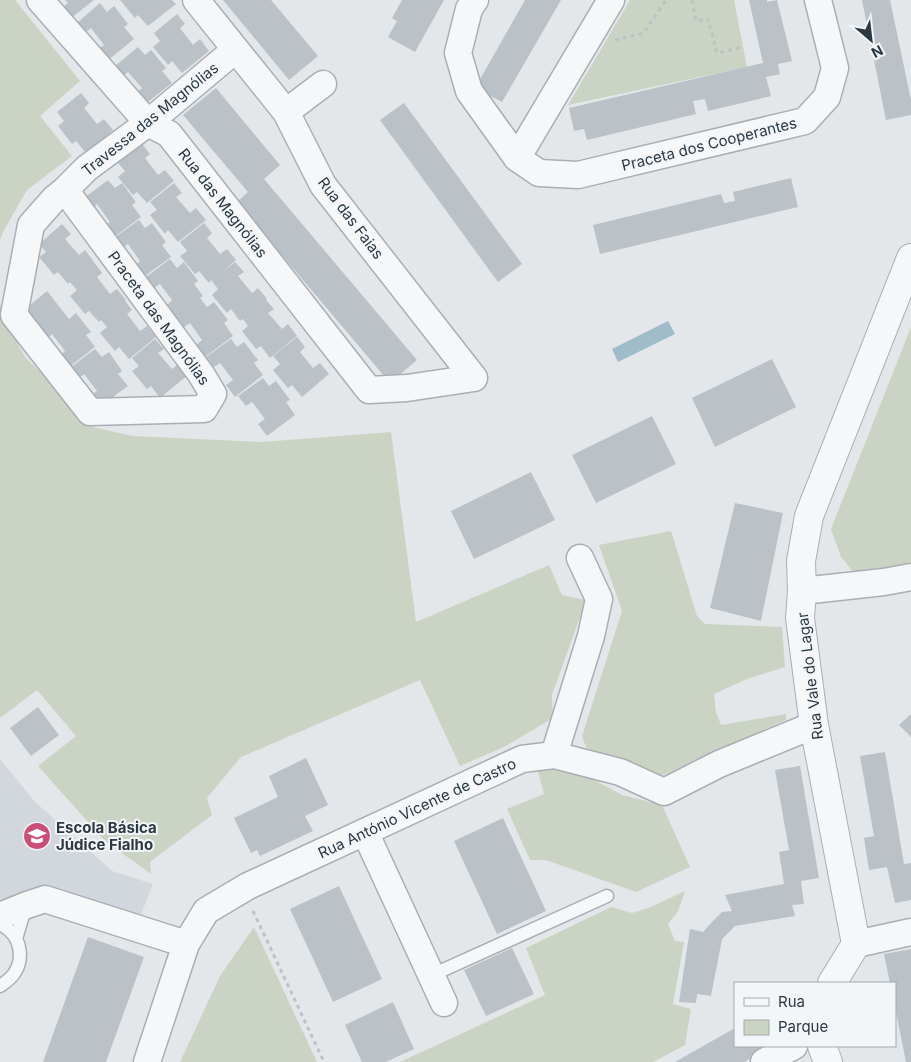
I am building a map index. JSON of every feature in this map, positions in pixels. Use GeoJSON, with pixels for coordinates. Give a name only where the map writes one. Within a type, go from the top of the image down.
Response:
{"type":"FeatureCollection","features":[{"type":"Feature","properties":{"kind":"street","name":"Rua das Magnólias"},"geometry":{"type":"LineString","coordinates":[[40,0],[148,123],[169,134],[369,390],[407,388]]}},
{"type":"Feature","properties":{"kind":"street","name":"Rua das Faias"},"geometry":{"type":"LineString","coordinates":[[196,0],[286,112],[323,185],[474,378],[407,388]]}},
{"type":"Feature","properties":{"kind":"street","name":"Praceta dos Cooperantes"},"geometry":{"type":"LineString","coordinates":[[475,0],[469,9],[458,53],[469,91],[517,158],[539,173],[578,175],[805,120],[827,97],[835,68],[818,0]]}},
{"type":"Feature","properties":{"kind":"street"},"geometry":{"type":"LineString","coordinates":[[517,158],[611,0]]}},
{"type":"Feature","properties":{"kind":"street","name":"Travessa das Magnólias"},"geometry":{"type":"LineString","coordinates":[[65,190],[87,168],[148,123],[235,50]]}},
{"type":"Feature","properties":{"kind":"street"},"geometry":{"type":"LineString","coordinates":[[286,112],[323,84]]}},
{"type":"Feature","properties":{"kind":"street","name":"Praceta das Magnólias"},"geometry":{"type":"LineString","coordinates":[[65,190],[202,374],[213,394],[204,409],[90,412],[14,314],[31,225],[54,199],[65,190]]}},
{"type":"Feature","properties":{"kind":"street","name":"Rua Vale do Lagar"},"geometry":{"type":"LineString","coordinates":[[856,944],[814,725],[800,618],[802,591],[801,561],[809,516],[911,258]]}},
{"type":"Feature","properties":{"kind":"street"},"geometry":{"type":"LineString","coordinates":[[554,755],[591,636],[599,599],[580,558]]}},
{"type":"Feature","properties":{"kind":"street"},"geometry":{"type":"LineString","coordinates":[[802,591],[911,578]]}},
{"type":"Feature","properties":{"kind":"street","name":"Rua António Vicente de Castro"},"geometry":{"type":"LineString","coordinates":[[146,1062],[186,944],[206,911],[242,889],[522,759],[554,755],[620,772],[664,792],[719,764],[814,725]]}},
{"type":"Feature","properties":{"kind":"street"},"geometry":{"type":"LineString","coordinates":[[365,832],[444,1003]]}},
{"type":"Feature","properties":{"kind":"street"},"geometry":{"type":"LineString","coordinates":[[0,916],[45,899],[186,944]]}},
{"type":"Feature","properties":{"kind":"street"},"geometry":{"type":"LineString","coordinates":[[833,982],[856,944],[911,932]]}},
{"type":"Feature","properties":{"kind":"street"},"geometry":{"type":"LineString","coordinates":[[764,1062],[792,1047]]}},
{"type":"Feature","properties":{"kind":"street"},"geometry":{"type":"LineString","coordinates":[[822,1047],[828,1062]]}},
{"type":"Feature","properties":{"kind":"lane"},"geometry":{"type":"LineString","coordinates":[[432,975],[607,896]]}},
{"type":"Feature","properties":{"kind":"lane"},"geometry":{"type":"LineString","coordinates":[[16,939],[27,905]]}},
{"type":"Feature","properties":{"kind":"lane"},"geometry":{"type":"LineString","coordinates":[[0,924],[10,930],[20,950],[16,972],[0,986]]}},
{"type":"Feature","properties":{"kind":"path"},"geometry":{"type":"LineString","coordinates":[[583,47],[644,33],[666,0]]}},
{"type":"Feature","properties":{"kind":"path"},"geometry":{"type":"LineString","coordinates":[[692,0],[696,21],[708,19],[717,53],[743,47]]}},
{"type":"Feature","properties":{"kind":"path"},"geometry":{"type":"LineString","coordinates":[[242,889],[324,1062]]}},
{"type":"Feature","properties":{"kind":"shaded area","name":"Escola Básica Júdice Fialho"},"geometry":{"type":"Polygon","coordinates":[[[0,759],[35,802],[112,871],[153,884],[138,922],[63,889],[56,888],[39,890],[0,907],[0,759]]]}},
{"type":"Feature","properties":{"kind":"green space"},"geometry":{"type":"Polygon","coordinates":[[[0,0],[15,0],[80,81],[40,116],[72,156],[27,190],[0,240],[0,0]]]}},
{"type":"Feature","properties":{"kind":"green space"},"geometry":{"type":"Polygon","coordinates":[[[630,0],[734,0],[747,67],[568,105],[630,0]]]}},
{"type":"Feature","properties":{"kind":"green space"},"geometry":{"type":"Polygon","coordinates":[[[0,303],[3,317],[25,357],[93,427],[133,436],[261,442],[391,432],[416,622],[549,565],[562,595],[586,600],[552,695],[553,718],[504,747],[460,766],[420,680],[241,757],[207,798],[212,815],[150,862],[151,874],[104,840],[38,766],[76,736],[37,690],[0,718],[0,303]]]}},
{"type":"Feature","properties":{"kind":"green space"},"geometry":{"type":"Polygon","coordinates":[[[911,327],[911,566],[855,574],[841,557],[831,529],[911,327]]]}},
{"type":"Feature","properties":{"kind":"green space"},"geometry":{"type":"Polygon","coordinates":[[[671,531],[697,616],[705,624],[782,627],[785,667],[747,679],[714,694],[716,712],[721,725],[786,714],[786,720],[669,773],[654,777],[596,755],[586,747],[582,736],[622,611],[599,545],[671,531]]]}},
{"type":"Feature","properties":{"kind":"green space"},"geometry":{"type":"Polygon","coordinates":[[[562,765],[622,795],[662,805],[690,867],[636,892],[546,860],[530,860],[507,809],[544,794],[537,767],[562,765]]]}},
{"type":"Feature","properties":{"kind":"green space"},"geometry":{"type":"Polygon","coordinates":[[[685,891],[678,911],[668,924],[675,941],[684,942],[673,1004],[691,1009],[685,1045],[653,1062],[400,1062],[545,995],[526,948],[611,907],[632,913],[651,907],[685,891]]]}},
{"type":"Feature","properties":{"kind":"green space"},"geometry":{"type":"Polygon","coordinates":[[[254,927],[317,1062],[180,1062],[220,976],[254,927]]]}},
{"type":"Feature","properties":{"kind":"water"},"geometry":{"type":"Polygon","coordinates":[[[668,321],[675,334],[618,362],[612,349],[668,321]]]}},
{"type":"Feature","properties":{"kind":"building"},"geometry":{"type":"Polygon","coordinates":[[[65,0],[94,0],[70,19],[61,8],[68,3],[65,0]]]}},
{"type":"Feature","properties":{"kind":"building"},"geometry":{"type":"Polygon","coordinates":[[[120,0],[172,0],[176,4],[148,26],[138,15],[135,18],[120,0]]]}},
{"type":"Feature","properties":{"kind":"building"},"geometry":{"type":"Polygon","coordinates":[[[223,0],[271,0],[318,56],[289,80],[223,0]]]}},
{"type":"Feature","properties":{"kind":"building"},"geometry":{"type":"Polygon","coordinates":[[[402,0],[444,0],[415,52],[388,37],[397,21],[392,18],[402,0]]]}},
{"type":"Feature","properties":{"kind":"building"},"geometry":{"type":"Polygon","coordinates":[[[525,0],[561,0],[502,102],[475,88],[525,0]]]}},
{"type":"Feature","properties":{"kind":"building"},"geometry":{"type":"Polygon","coordinates":[[[749,0],[767,0],[767,2],[777,0],[792,61],[778,64],[780,74],[766,77],[771,96],[708,111],[705,99],[693,101],[696,114],[587,140],[584,129],[574,131],[569,108],[763,63],[749,0]]]}},
{"type":"Feature","properties":{"kind":"building"},"geometry":{"type":"Polygon","coordinates":[[[862,0],[890,0],[911,100],[911,115],[886,120],[862,0]]]}},
{"type":"Feature","properties":{"kind":"building"},"geometry":{"type":"Polygon","coordinates":[[[100,3],[107,12],[114,6],[128,24],[124,27],[134,39],[107,61],[97,50],[104,45],[91,28],[85,33],[77,23],[100,3]]]}},
{"type":"Feature","properties":{"kind":"building"},"geometry":{"type":"Polygon","coordinates":[[[177,14],[185,24],[180,28],[193,45],[200,39],[209,51],[182,73],[172,61],[168,65],[153,47],[160,41],[154,33],[177,14]]]}},
{"type":"Feature","properties":{"kind":"building"},"geometry":{"type":"Polygon","coordinates":[[[138,47],[145,55],[151,50],[166,68],[162,71],[172,83],[144,105],[135,94],[142,88],[128,72],[123,76],[114,67],[138,47]]]}},
{"type":"Feature","properties":{"kind":"building"},"geometry":{"type":"Polygon","coordinates":[[[216,88],[280,165],[264,179],[417,360],[390,383],[237,202],[248,192],[183,115],[216,88]]]}},
{"type":"Feature","properties":{"kind":"building"},"geometry":{"type":"Polygon","coordinates":[[[81,93],[89,103],[84,108],[97,124],[104,119],[113,130],[86,153],[76,141],[72,144],[58,126],[64,121],[57,112],[81,93]]]}},
{"type":"Feature","properties":{"kind":"building"},"geometry":{"type":"Polygon","coordinates":[[[404,103],[522,264],[498,282],[380,120],[404,103]]]}},
{"type":"Feature","properties":{"kind":"building"},"geometry":{"type":"Polygon","coordinates":[[[142,144],[150,154],[145,158],[158,175],[165,170],[174,181],[147,203],[137,192],[133,195],[118,177],[125,171],[118,163],[142,144]]]}},
{"type":"Feature","properties":{"kind":"building"},"geometry":{"type":"Polygon","coordinates":[[[791,178],[798,207],[600,254],[593,225],[721,194],[724,203],[735,201],[733,192],[791,178]]]}},
{"type":"Feature","properties":{"kind":"building"},"geometry":{"type":"Polygon","coordinates":[[[108,180],[115,188],[122,183],[136,202],[132,205],[141,217],[113,238],[104,226],[110,222],[97,204],[92,209],[84,198],[108,180]]]}},
{"type":"Feature","properties":{"kind":"building"},"geometry":{"type":"Polygon","coordinates":[[[174,183],[182,193],[176,197],[190,213],[196,208],[206,220],[178,242],[168,230],[165,234],[150,215],[157,210],[150,202],[174,183]]]}},
{"type":"Feature","properties":{"kind":"building"},"geometry":{"type":"Polygon","coordinates":[[[139,220],[145,228],[152,223],[166,242],[162,245],[171,257],[142,278],[134,267],[140,261],[128,244],[122,249],[114,238],[139,220]]]}},
{"type":"Feature","properties":{"kind":"building"},"geometry":{"type":"Polygon","coordinates":[[[204,223],[212,233],[207,238],[220,254],[227,249],[236,260],[220,274],[235,262],[244,272],[238,276],[252,293],[258,288],[274,309],[268,313],[282,329],[288,324],[297,336],[270,358],[261,346],[256,349],[242,331],[248,326],[243,319],[240,321],[231,309],[227,313],[212,295],[218,289],[211,280],[209,283],[199,271],[195,274],[180,256],[187,251],[180,242],[204,223]]]}},
{"type":"Feature","properties":{"kind":"building"},"geometry":{"type":"Polygon","coordinates":[[[62,224],[71,234],[65,239],[79,255],[85,250],[102,273],[97,277],[110,294],[117,289],[126,300],[132,310],[127,314],[140,331],[147,326],[156,337],[129,359],[119,347],[115,351],[100,333],[107,327],[101,320],[99,322],[89,311],[85,314],[70,296],[77,290],[70,282],[68,284],[58,272],[54,275],[39,257],[46,252],[39,244],[62,224]]]}},
{"type":"Feature","properties":{"kind":"building"},"geometry":{"type":"Polygon","coordinates":[[[170,259],[177,268],[184,262],[198,281],[194,284],[203,296],[200,298],[207,307],[214,302],[228,320],[224,323],[233,336],[205,357],[196,345],[202,340],[190,323],[184,327],[176,316],[174,317],[166,306],[172,300],[160,284],[154,288],[146,277],[170,259]]]}},
{"type":"Feature","properties":{"kind":"building"},"geometry":{"type":"Polygon","coordinates":[[[47,291],[69,319],[76,313],[91,332],[86,335],[95,347],[68,368],[58,357],[65,351],[52,334],[47,339],[24,310],[47,291]]]}},
{"type":"Feature","properties":{"kind":"building"},"geometry":{"type":"Polygon","coordinates":[[[297,337],[305,347],[300,352],[313,368],[320,363],[329,374],[302,397],[292,385],[288,388],[273,370],[280,364],[273,356],[297,337]]]}},
{"type":"Feature","properties":{"kind":"building"},"geometry":{"type":"Polygon","coordinates":[[[155,339],[164,349],[158,353],[172,369],[178,364],[188,375],[160,398],[151,386],[147,389],[132,371],[139,366],[132,358],[155,339]]]}},
{"type":"Feature","properties":{"kind":"building"},"geometry":{"type":"Polygon","coordinates":[[[231,339],[237,347],[244,342],[258,360],[254,363],[263,375],[235,397],[226,385],[233,380],[220,363],[214,367],[206,357],[231,339]]]}},
{"type":"Feature","properties":{"kind":"building"},"geometry":{"type":"Polygon","coordinates":[[[95,349],[102,357],[109,352],[122,371],[118,374],[128,386],[99,407],[90,396],[97,391],[84,374],[79,378],[71,367],[95,349]]]}},
{"type":"Feature","properties":{"kind":"building"},"geometry":{"type":"Polygon","coordinates":[[[772,359],[796,407],[715,447],[692,398],[772,359]]]}},
{"type":"Feature","properties":{"kind":"building"},"geometry":{"type":"Polygon","coordinates":[[[263,378],[269,386],[276,381],[290,400],[286,402],[295,415],[267,436],[258,424],[265,419],[252,402],[246,406],[238,396],[263,378]]]}},
{"type":"Feature","properties":{"kind":"building"},"geometry":{"type":"Polygon","coordinates":[[[652,416],[676,464],[596,503],[572,455],[652,416]]]}},
{"type":"Feature","properties":{"kind":"building"},"geometry":{"type":"Polygon","coordinates":[[[531,472],[555,520],[474,559],[451,511],[531,472]]]}},
{"type":"Feature","properties":{"kind":"building"},"geometry":{"type":"Polygon","coordinates":[[[735,503],[783,513],[761,621],[710,608],[735,503]]]}},
{"type":"Feature","properties":{"kind":"building"},"geometry":{"type":"Polygon","coordinates":[[[38,707],[59,735],[31,756],[10,728],[38,707]]]}},
{"type":"Feature","properties":{"kind":"building"},"geometry":{"type":"Polygon","coordinates":[[[911,714],[911,737],[899,725],[911,714]]]}},
{"type":"Feature","properties":{"kind":"building"},"geometry":{"type":"Polygon","coordinates":[[[885,752],[904,864],[911,863],[911,900],[895,903],[887,867],[869,870],[864,838],[874,836],[860,756],[885,752]]]}},
{"type":"Feature","properties":{"kind":"building"},"geometry":{"type":"Polygon","coordinates":[[[306,758],[328,805],[305,816],[313,831],[260,856],[257,850],[251,853],[234,818],[278,797],[269,776],[306,758]]]}},
{"type":"Feature","properties":{"kind":"building"},"geometry":{"type":"Polygon","coordinates":[[[800,766],[819,878],[801,881],[804,904],[792,905],[795,916],[735,926],[722,939],[711,996],[697,994],[696,1003],[679,1002],[690,929],[703,932],[722,912],[732,911],[725,895],[784,884],[779,852],[789,850],[775,770],[800,766]]]}},
{"type":"Feature","properties":{"kind":"building"},"geometry":{"type":"Polygon","coordinates":[[[503,818],[546,911],[497,934],[454,841],[503,818]]]}},
{"type":"Feature","properties":{"kind":"building"},"geometry":{"type":"Polygon","coordinates":[[[339,886],[382,979],[333,1002],[290,909],[339,886]]]}},
{"type":"Feature","properties":{"kind":"building"},"geometry":{"type":"Polygon","coordinates":[[[88,937],[144,957],[106,1062],[43,1062],[88,937]]]}},
{"type":"Feature","properties":{"kind":"building"},"geometry":{"type":"Polygon","coordinates":[[[512,948],[534,994],[486,1016],[464,970],[512,948]]]}},
{"type":"Feature","properties":{"kind":"building"},"geometry":{"type":"Polygon","coordinates":[[[911,949],[911,1062],[906,1062],[896,1012],[896,982],[890,982],[884,954],[911,949]]]}},
{"type":"Feature","properties":{"kind":"building"},"geometry":{"type":"Polygon","coordinates":[[[393,1002],[414,1049],[386,1062],[362,1062],[345,1025],[393,1002]]]}},
{"type":"Feature","properties":{"kind":"building"},"geometry":{"type":"Polygon","coordinates":[[[734,1029],[734,1047],[771,1047],[744,1062],[675,1062],[734,1029]]]}},
{"type":"Feature","properties":{"kind":"place","name":"Escola Básica Júdice Fialho"},"geometry":{"type":"Point","coordinates":[37,836]}}]}
